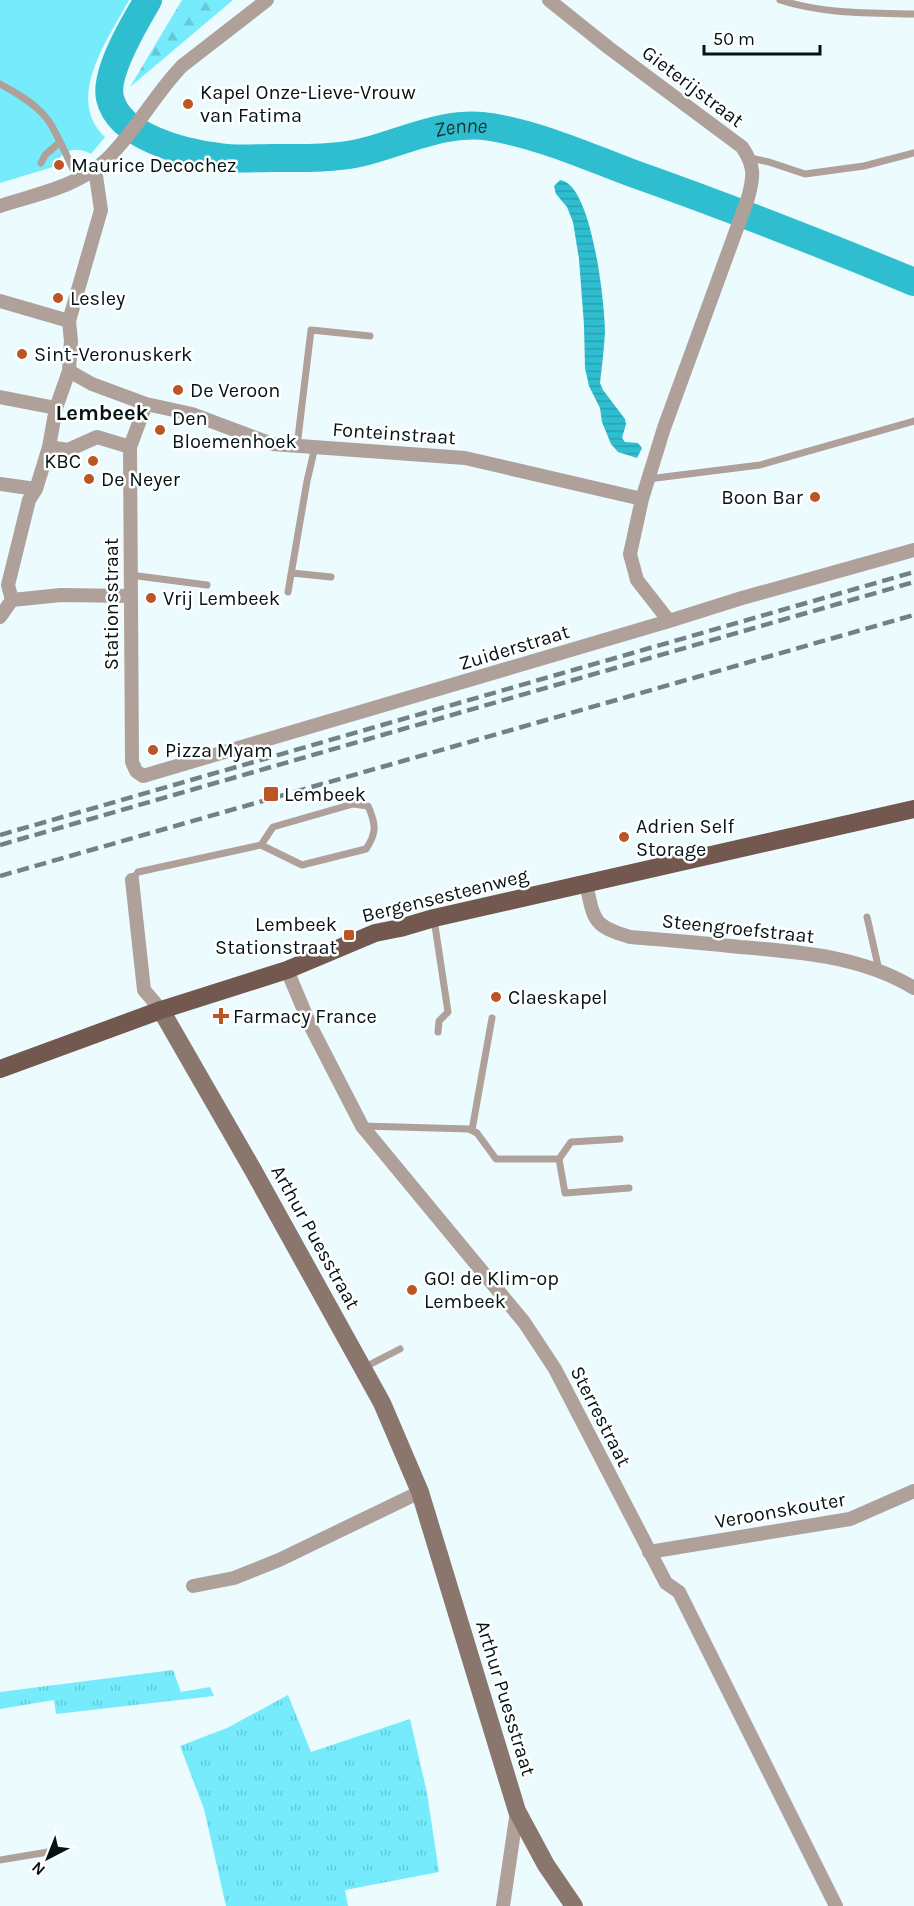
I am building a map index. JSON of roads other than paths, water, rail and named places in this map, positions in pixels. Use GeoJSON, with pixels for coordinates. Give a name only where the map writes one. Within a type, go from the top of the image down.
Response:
{"type":"FeatureCollection","features":[{"type":"Feature","properties":{"kind":"main road","name":"Bergensesteenweg"},"geometry":{"type":"LineString","coordinates":[[0,1070],[161,1010],[286,970],[375,933],[914,809]]}},
{"type":"Feature","properties":{"kind":"street"},"geometry":{"type":"LineString","coordinates":[[0,206],[61,187],[95,169],[120,144],[183,66],[267,0]]}},
{"type":"Feature","properties":{"kind":"street","name":"Gieterijstraat"},"geometry":{"type":"LineString","coordinates":[[549,0],[742,147],[750,158]]}},
{"type":"Feature","properties":{"kind":"street"},"geometry":{"type":"LineString","coordinates":[[669,621],[637,580],[630,554],[642,499],[664,428],[748,198],[753,180],[750,158]]}},
{"type":"Feature","properties":{"kind":"street"},"geometry":{"type":"LineString","coordinates":[[12,600],[8,585],[29,500],[36,489],[49,447],[56,408],[69,371],[71,342],[69,321],[101,210],[95,169]]}},
{"type":"Feature","properties":{"kind":"street"},"geometry":{"type":"LineString","coordinates":[[0,301],[69,321]]}},
{"type":"Feature","properties":{"kind":"street","name":"Fonteinstraat"},"geometry":{"type":"LineString","coordinates":[[69,371],[92,384],[145,406],[192,414],[272,444],[465,458],[642,499]]}},
{"type":"Feature","properties":{"kind":"street"},"geometry":{"type":"LineString","coordinates":[[0,398],[56,408]]}},
{"type":"Feature","properties":{"kind":"street"},"geometry":{"type":"LineString","coordinates":[[49,447],[68,450],[98,437],[130,450],[145,406]]}},
{"type":"Feature","properties":{"kind":"street","name":"Stationsstraat"},"geometry":{"type":"LineString","coordinates":[[130,450],[132,762]]}},
{"type":"Feature","properties":{"kind":"street"},"geometry":{"type":"LineString","coordinates":[[0,484],[36,489]]}},
{"type":"Feature","properties":{"kind":"street","name":"Zuiderstraat"},"geometry":{"type":"LineString","coordinates":[[132,762],[136,771],[143,776],[742,598],[914,550]]}},
{"type":"Feature","properties":{"kind":"street"},"geometry":{"type":"LineString","coordinates":[[0,616],[12,600],[61,595],[131,596]]}},
{"type":"Feature","properties":{"kind":"street"},"geometry":{"type":"LineString","coordinates":[[132,880],[144,990],[161,1010]]}},
{"type":"Feature","properties":{"kind":"street","name":"Steengroefstraat"},"geometry":{"type":"LineString","coordinates":[[586,883],[597,922],[602,927],[620,934],[630,937],[790,951],[854,962],[879,970],[914,988]]}},
{"type":"Feature","properties":{"kind":"street","name":"Sterrestraat"},"geometry":{"type":"LineString","coordinates":[[286,970],[311,1027],[362,1126],[524,1322],[555,1369],[666,1583],[680,1592],[836,1906]]}},
{"type":"Feature","properties":{"kind":"street","name":"Arthur Puesstraat"},"geometry":{"type":"LineString","coordinates":[[161,1010],[382,1403],[420,1492],[517,1811],[546,1865],[574,1906]]}},
{"type":"Feature","properties":{"kind":"street","name":"Veroonskouter"},"geometry":{"type":"LineString","coordinates":[[649,1552],[850,1519],[914,1491]]}},
{"type":"Feature","properties":{"kind":"street"},"geometry":{"type":"LineString","coordinates":[[193,1586],[234,1578],[279,1560],[420,1492]]}},
{"type":"Feature","properties":{"kind":"street"},"geometry":{"type":"LineString","coordinates":[[503,1906],[517,1811]]}},
{"type":"Feature","properties":{"kind":"lane"},"geometry":{"type":"LineString","coordinates":[[780,0],[804,8],[914,14]]}},
{"type":"Feature","properties":{"kind":"lane"},"geometry":{"type":"LineString","coordinates":[[0,84],[19,94],[48,121],[78,179]]}},
{"type":"Feature","properties":{"kind":"lane"},"geometry":{"type":"LineString","coordinates":[[41,163],[45,155],[59,143]]}},
{"type":"Feature","properties":{"kind":"lane"},"geometry":{"type":"LineString","coordinates":[[750,158],[805,174],[864,166],[914,153]]}},
{"type":"Feature","properties":{"kind":"lane"},"geometry":{"type":"LineString","coordinates":[[297,446],[311,330],[370,336]]}},
{"type":"Feature","properties":{"kind":"lane"},"geometry":{"type":"LineString","coordinates":[[648,479],[760,465],[914,421]]}},
{"type":"Feature","properties":{"kind":"lane"},"geometry":{"type":"LineString","coordinates":[[288,592],[315,447]]}},
{"type":"Feature","properties":{"kind":"lane"},"geometry":{"type":"LineString","coordinates":[[292,573],[332,577]]}},
{"type":"Feature","properties":{"kind":"lane"},"geometry":{"type":"LineString","coordinates":[[130,575],[207,585]]}},
{"type":"Feature","properties":{"kind":"lane"},"geometry":{"type":"LineString","coordinates":[[132,880],[138,872],[261,845],[302,865],[366,849],[374,838],[374,819],[368,806],[353,804],[273,827],[261,845]]}},
{"type":"Feature","properties":{"kind":"lane"},"geometry":{"type":"LineString","coordinates":[[867,917],[879,970]]}},
{"type":"Feature","properties":{"kind":"lane"},"geometry":{"type":"LineString","coordinates":[[434,918],[448,1012],[439,1021],[438,1032]]}},
{"type":"Feature","properties":{"kind":"lane"},"geometry":{"type":"LineString","coordinates":[[472,1130],[492,1018]]}},
{"type":"Feature","properties":{"kind":"lane"},"geometry":{"type":"LineString","coordinates":[[362,1126],[469,1129],[477,1133],[496,1159],[559,1159]]}},
{"type":"Feature","properties":{"kind":"lane"},"geometry":{"type":"LineString","coordinates":[[620,1139],[571,1142],[559,1159],[565,1193],[629,1188]]}},
{"type":"Feature","properties":{"kind":"lane"},"geometry":{"type":"LineString","coordinates":[[363,1368],[400,1349]]}},
{"type":"Feature","properties":{"kind":"lane"},"geometry":{"type":"LineString","coordinates":[[0,1860],[60,1850]]}},
{"type":"Feature","properties":{"kind":"waterway","name":"Zenne"},"geometry":{"type":"LineString","coordinates":[[148,0],[116,62],[109,88],[110,98],[116,112],[139,133],[155,141],[205,155],[232,158],[305,158],[359,153],[424,133],[457,126],[491,127],[561,146],[772,225],[914,282]]}},
{"type":"Feature","properties":{"kind":"railway"},"geometry":{"type":"LineString","coordinates":[[0,835],[914,572]]}},
{"type":"Feature","properties":{"kind":"railway"},"geometry":{"type":"LineString","coordinates":[[0,845],[914,582]]}},
{"type":"Feature","properties":{"kind":"railway"},"geometry":{"type":"LineString","coordinates":[[0,876],[914,615]]}},
{"type":"Feature","properties":{"kind":"place","name":"Kapel Onze-Lieve-Vrouw van Fatima"},"geometry":{"type":"Point","coordinates":[188,104]}},
{"type":"Feature","properties":{"kind":"place","name":"Maurice Decochez"},"geometry":{"type":"Point","coordinates":[59,165]}},
{"type":"Feature","properties":{"kind":"place","name":"Lesley"},"geometry":{"type":"Point","coordinates":[58,298]}},
{"type":"Feature","properties":{"kind":"place","name":"Sint-Veronuskerk"},"geometry":{"type":"Point","coordinates":[22,354]}},
{"type":"Feature","properties":{"kind":"place","name":"De Veroon"},"geometry":{"type":"Point","coordinates":[178,390]}},
{"type":"Feature","properties":{"kind":"place","name":"Den Bloemenhoek"},"geometry":{"type":"Point","coordinates":[160,430]}},
{"type":"Feature","properties":{"kind":"place","name":"KBC"},"geometry":{"type":"Point","coordinates":[93,461]}},
{"type":"Feature","properties":{"kind":"place","name":"De Neyer"},"geometry":{"type":"Point","coordinates":[89,479]}},
{"type":"Feature","properties":{"kind":"place","name":"Boon Bar"},"geometry":{"type":"Point","coordinates":[815,497]}},
{"type":"Feature","properties":{"kind":"place","name":"Vrij Lembeek"},"geometry":{"type":"Point","coordinates":[151,598]}},
{"type":"Feature","properties":{"kind":"place","name":"Pizza Myam"},"geometry":{"type":"Point","coordinates":[153,750]}},
{"type":"Feature","properties":{"kind":"place","name":"Lembeek"},"geometry":{"type":"Point","coordinates":[271,794]}},
{"type":"Feature","properties":{"kind":"place","name":"Adrien Self Storage"},"geometry":{"type":"Point","coordinates":[624,837]}},
{"type":"Feature","properties":{"kind":"place","name":"Lembeek Stationstraat"},"geometry":{"type":"Point","coordinates":[349,935]}},
{"type":"Feature","properties":{"kind":"place","name":"Claeskapel"},"geometry":{"type":"Point","coordinates":[496,997]}},
{"type":"Feature","properties":{"kind":"place","name":"Farmacy France"},"geometry":{"type":"Point","coordinates":[221,1016]}},
{"type":"Feature","properties":{"kind":"place","name":"GO! de Klim-op Lembeek"},"geometry":{"type":"Point","coordinates":[412,1290]}},
{"type":"Feature","properties":{"kind":"district","name":"Lembeek"},"geometry":{"type":"Point","coordinates":[102,412]}}]}
